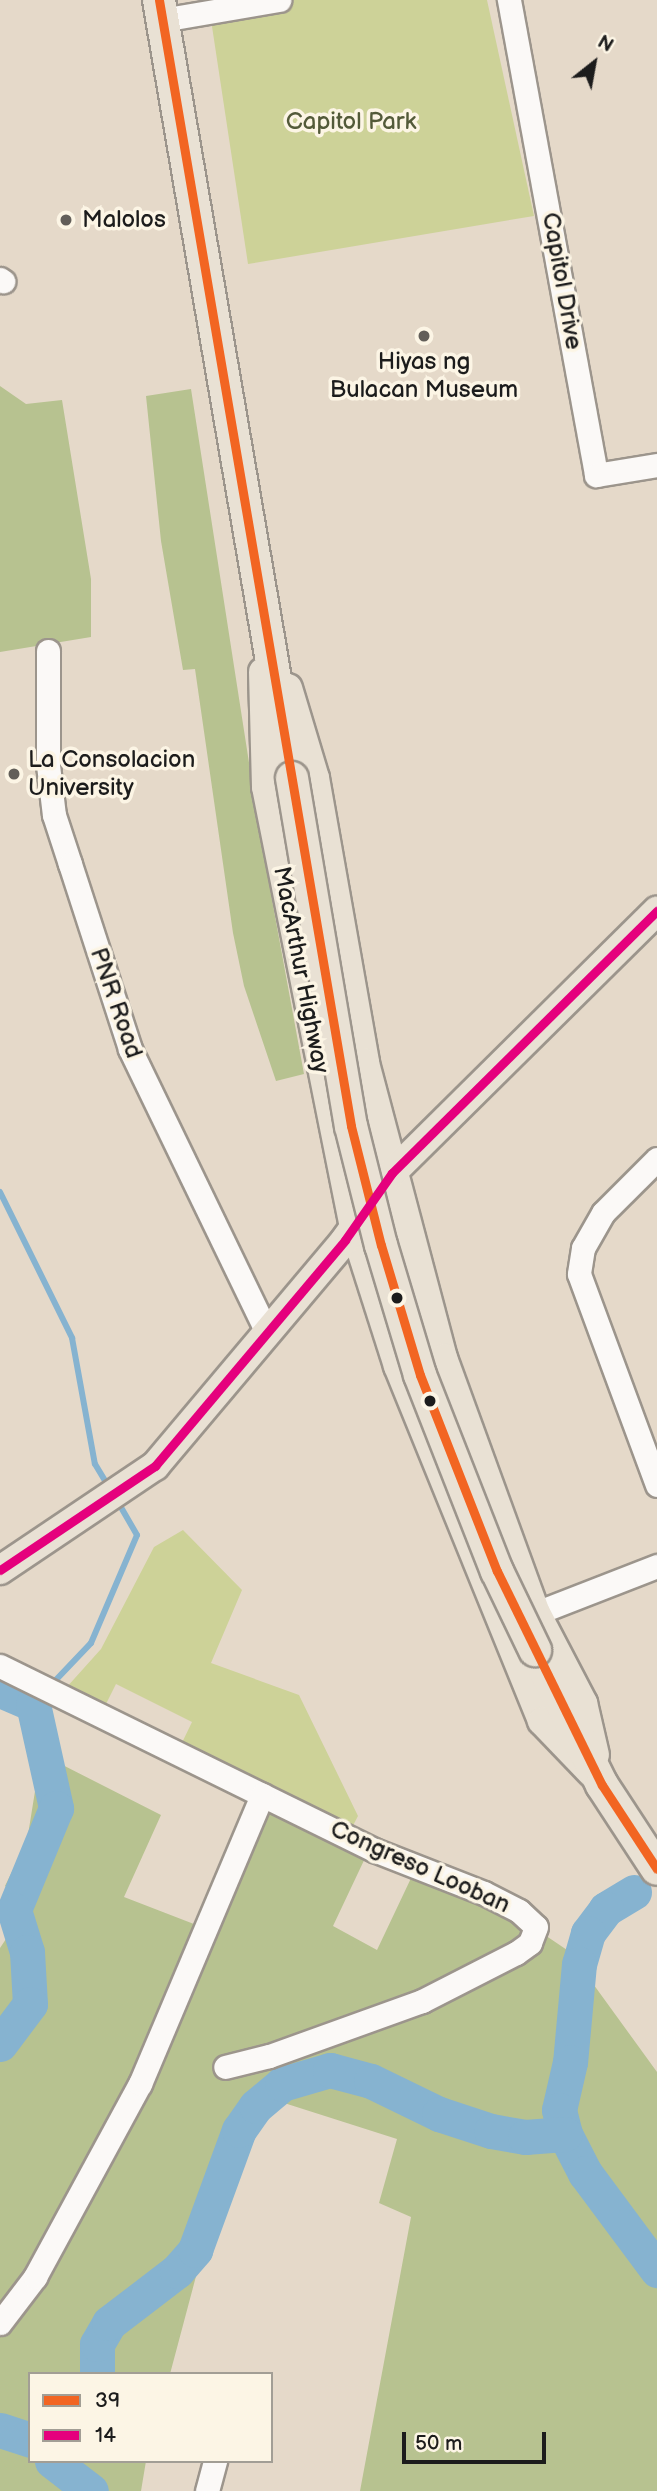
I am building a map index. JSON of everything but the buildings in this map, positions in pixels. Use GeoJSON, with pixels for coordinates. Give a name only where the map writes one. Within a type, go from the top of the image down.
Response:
{"type":"FeatureCollection","features":[{"type":"Feature","properties":{"kind":"highway","name":"MacArthur Highway"},"geometry":{"type":"LineString","coordinates":[[160,10],[351,1126],[381,1245],[420,1375],[497,1571],[603,1785],[655,1866]]}},
{"type":"Feature","properties":{"kind":"main road","name":"MacArthur Highway"},"geometry":{"type":"LineString","coordinates":[[261,598],[315,778],[365,1063],[443,1358],[536,1614],[583,1703],[603,1785]]}},
{"type":"Feature","properties":{"kind":"main road","name":"MacArthur Highway"},"geometry":{"type":"LineString","coordinates":[[261,598],[266,787],[354,1228],[398,1366],[542,1721],[603,1785]]}},
{"type":"Feature","properties":{"kind":"main road"},"geometry":{"type":"LineString","coordinates":[[0,1570],[113,1494],[173,1446],[354,1228],[393,1173],[657,911]]}},
{"type":"Feature","properties":{"kind":"street"},"geometry":{"type":"LineString","coordinates":[[160,10],[279,0]]}},
{"type":"Feature","properties":{"kind":"street","name":"Capitol Drive"},"geometry":{"type":"LineString","coordinates":[[509,0],[596,475],[657,465]]}},
{"type":"Feature","properties":{"kind":"street","name":"PNR Road"},"geometry":{"type":"LineString","coordinates":[[48,651],[47,755],[54,815],[130,1049],[267,1332]]}},
{"type":"Feature","properties":{"kind":"street"},"geometry":{"type":"LineString","coordinates":[[657,1159],[603,1213],[583,1248],[579,1274],[657,1485]]}},
{"type":"Feature","properties":{"kind":"street"},"geometry":{"type":"LineString","coordinates":[[536,1614],[657,1566]]}},
{"type":"Feature","properties":{"kind":"street","name":"Congreso Looban"},"geometry":{"type":"LineString","coordinates":[[0,1666],[61,1699],[374,1850],[484,1893],[519,1910],[536,1927],[530,1943],[516,1953],[422,2001],[269,2056],[225,2067]]}},
{"type":"Feature","properties":{"kind":"street"},"geometry":{"type":"LineString","coordinates":[[0,2323],[30,2285],[140,2084],[262,1795]]}},
{"type":"Feature","properties":{"kind":"street"},"geometry":{"type":"LineString","coordinates":[[207,2491],[214,2463]]}},
{"type":"Feature","properties":{"kind":"green space","name":"Capitol Park"},"geometry":{"type":"Polygon","coordinates":[[[208,0],[487,0],[534,216],[248,264],[208,0]]]}},
{"type":"Feature","properties":{"kind":"green space"},"geometry":{"type":"Polygon","coordinates":[[[0,386],[26,404],[62,400],[91,579],[91,637],[0,652],[0,386]]]}},
{"type":"Feature","properties":{"kind":"green space"},"geometry":{"type":"Polygon","coordinates":[[[191,389],[261,840],[304,1074],[276,1081],[244,986],[233,933],[195,669],[183,670],[161,541],[146,396],[191,389]]]}},
{"type":"Feature","properties":{"kind":"green space"},"geometry":{"type":"Polygon","coordinates":[[[183,1530],[242,1590],[211,1663],[299,1695],[358,1816],[347,1837],[178,1751],[192,1722],[116,1684],[102,1712],[66,1688],[101,1649],[154,1547],[183,1530]]]}},
{"type":"Feature","properties":{"kind":"green space"},"geometry":{"type":"Polygon","coordinates":[[[41,1754],[161,1815],[124,1897],[212,1931],[259,1816],[273,1809],[367,1854],[333,1926],[377,1950],[413,1874],[530,1925],[570,1952],[657,2072],[657,2491],[360,2491],[411,2217],[379,2203],[397,2139],[281,2102],[259,2119],[239,2153],[203,2250],[171,2372],[28,2372],[28,2463],[146,2463],[141,2491],[0,2491],[0,1948],[30,1903],[5,1886],[27,1841],[41,1754]]]}},
{"type":"Feature","properties":{"kind":"waterway"},"geometry":{"type":"LineString","coordinates":[[0,1192],[72,1338],[95,1464],[110,1489]]}},
{"type":"Feature","properties":{"kind":"waterway"},"geometry":{"type":"LineString","coordinates":[[33,1704],[91,1643],[137,1535],[117,1501]]}},
{"type":"Feature","properties":{"kind":"waterway"},"geometry":{"type":"LineString","coordinates":[[0,1690],[33,1704],[56,1808],[14,1910],[27,1952],[30,2004],[0,2044]]}},
{"type":"Feature","properties":{"kind":"waterway"},"geometry":{"type":"LineString","coordinates":[[634,1892],[606,1909],[588,1933],[579,1964],[570,2062],[559,2110],[565,2134],[585,2173],[657,2270]]}},
{"type":"Feature","properties":{"kind":"waterway"},"geometry":{"type":"LineString","coordinates":[[97,2372],[97,2344],[109,2323],[177,2271],[195,2250],[239,2130],[256,2106],[282,2084],[330,2070],[371,2081],[439,2114],[491,2131],[525,2137],[565,2134]]}},
{"type":"Feature","properties":{"kind":"waterway"},"geometry":{"type":"LineString","coordinates":[[0,2430],[28,2439]]}},
{"type":"Feature","properties":{"kind":"waterway"},"geometry":{"type":"LineString","coordinates":[[55,2463],[91,2491]]}},
{"type":"Feature","properties":{"kind":"transit line","name":"39"},"geometry":{"type":"LineString","coordinates":[[159,0],[351,1126],[381,1245],[420,1375],[497,1571],[602,1785],[657,1869]]}},
{"type":"Feature","properties":{"kind":"transit line","name":"14"},"geometry":{"type":"LineString","coordinates":[[0,1570],[155,1466],[345,1240],[392,1173],[657,911]]}},
{"type":"Feature","properties":{"kind":"place","name":"Malolos"},"geometry":{"type":"Point","coordinates":[66,220]}},
{"type":"Feature","properties":{"kind":"place","name":"Hiyas ng Bulacan Museum"},"geometry":{"type":"Point","coordinates":[424,336]}},
{"type":"Feature","properties":{"kind":"place","name":"La Consolacion University"},"geometry":{"type":"Point","coordinates":[14,774]}}]}
